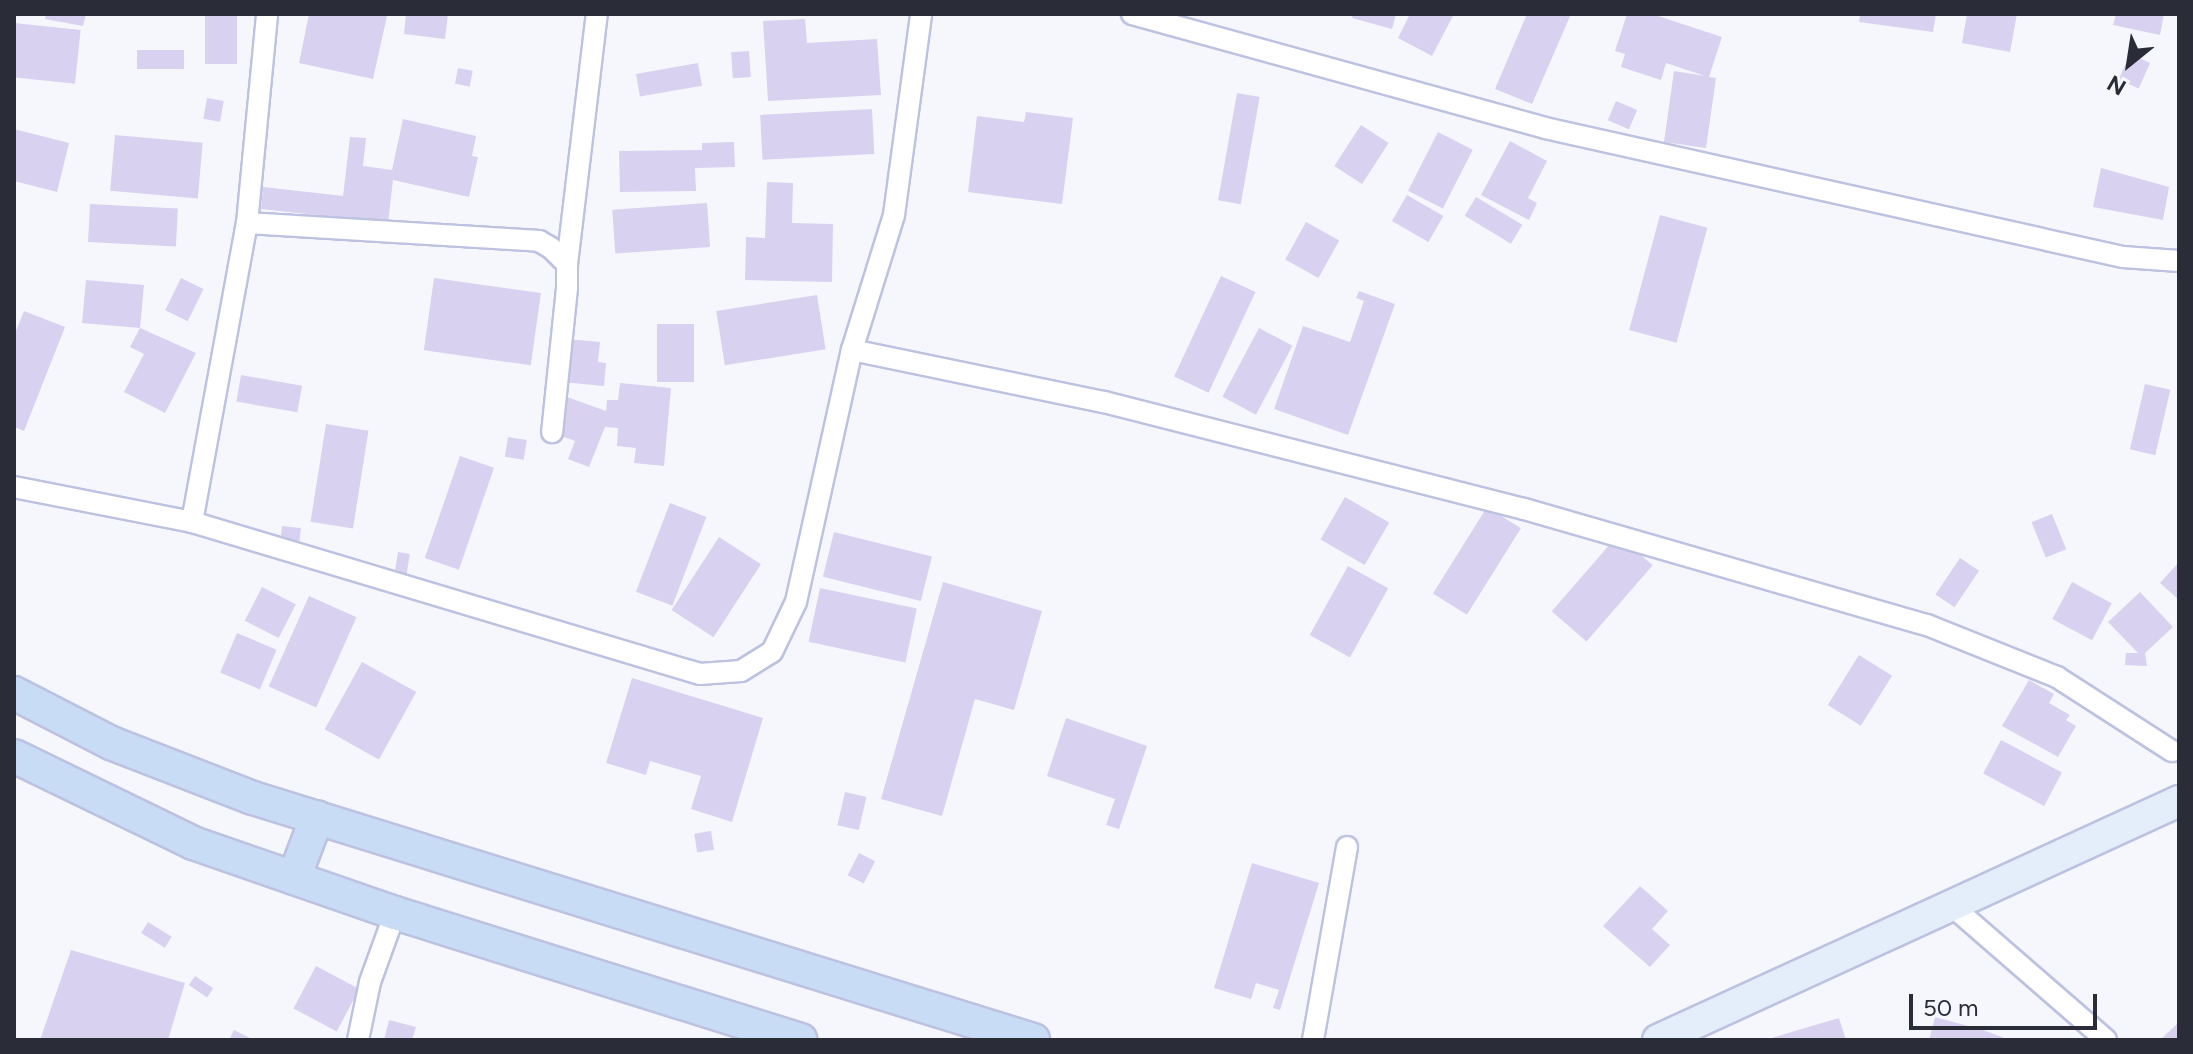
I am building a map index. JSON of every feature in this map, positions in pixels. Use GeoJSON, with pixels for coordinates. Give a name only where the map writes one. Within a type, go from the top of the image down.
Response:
{"type":"FeatureCollection","features":[{"type":"Feature","properties":{"kind":"main road"},"geometry":{"type":"LineString","coordinates":[[14,693],[111,743],[253,798],[1033,1040]]}},
{"type":"Feature","properties":{"kind":"main road"},"geometry":{"type":"LineString","coordinates":[[14,756],[193,843],[395,913],[801,1040]]}},
{"type":"Feature","properties":{"kind":"main road"},"geometry":{"type":"LineString","coordinates":[[294,878],[317,817]]}},
{"type":"Feature","properties":{"kind":"street"},"geometry":{"type":"LineString","coordinates":[[192,522],[247,223],[267,14]]}},
{"type":"Feature","properties":{"kind":"street"},"geometry":{"type":"LineString","coordinates":[[552,432],[567,264],[597,14]]}},
{"type":"Feature","properties":{"kind":"street"},"geometry":{"type":"LineString","coordinates":[[14,487],[192,522],[700,674],[741,671],[772,652],[796,602],[852,350],[894,215],[921,14]]}},
{"type":"Feature","properties":{"kind":"street"},"geometry":{"type":"LineString","coordinates":[[1132,14],[1545,128],[2123,257],[2179,261]]}},
{"type":"Feature","properties":{"kind":"street"},"geometry":{"type":"LineString","coordinates":[[247,223],[539,241],[567,264]]}},
{"type":"Feature","properties":{"kind":"street"},"geometry":{"type":"LineString","coordinates":[[852,350],[1104,402],[1479,497],[1927,625],[2057,677],[2172,751]]}},
{"type":"Feature","properties":{"kind":"street"},"geometry":{"type":"LineString","coordinates":[[1658,1040],[2178,801]]}},
{"type":"Feature","properties":{"kind":"street"},"geometry":{"type":"LineString","coordinates":[[1313,1040],[1347,847]]}},
{"type":"Feature","properties":{"kind":"street"},"geometry":{"type":"LineString","coordinates":[[1952,906],[2106,1040]]}},
{"type":"Feature","properties":{"kind":"street"},"geometry":{"type":"LineString","coordinates":[[358,1040],[370,982],[395,913]]}},
{"type":"Feature","properties":{"kind":"building"},"geometry":{"type":"Polygon","coordinates":[[[46,14],[86,14],[83,26],[45,19],[46,14]]]}},
{"type":"Feature","properties":{"kind":"building"},"geometry":{"type":"Polygon","coordinates":[[[205,14],[237,14],[237,64],[205,64],[205,14]]]}},
{"type":"Feature","properties":{"kind":"building"},"geometry":{"type":"Polygon","coordinates":[[[309,14],[387,16],[373,79],[299,63],[309,14]]]}},
{"type":"Feature","properties":{"kind":"building"},"geometry":{"type":"Polygon","coordinates":[[[406,14],[448,14],[445,39],[404,34],[406,14]]]}},
{"type":"Feature","properties":{"kind":"building"},"geometry":{"type":"Polygon","coordinates":[[[1353,14],[1396,14],[1392,29],[1352,18],[1353,14]]]}},
{"type":"Feature","properties":{"kind":"building"},"geometry":{"type":"Polygon","coordinates":[[[1410,14],[1454,14],[1432,56],[1398,38],[1410,14]]]}},
{"type":"Feature","properties":{"kind":"building"},"geometry":{"type":"Polygon","coordinates":[[[1527,14],[1571,14],[1532,104],[1495,89],[1527,14]]]}},
{"type":"Feature","properties":{"kind":"building"},"geometry":{"type":"Polygon","coordinates":[[[1627,14],[1652,14],[1722,37],[1709,77],[1716,78],[1706,148],[1664,142],[1674,71],[1705,76],[1666,63],[1661,80],[1621,67],[1625,54],[1615,51],[1627,14]]]}},
{"type":"Feature","properties":{"kind":"building"},"geometry":{"type":"Polygon","coordinates":[[[1860,14],[1936,14],[1933,32],[1859,22],[1860,14]]]}},
{"type":"Feature","properties":{"kind":"building"},"geometry":{"type":"Polygon","coordinates":[[[1967,14],[2017,14],[2010,52],[1962,43],[1967,14]]]}},
{"type":"Feature","properties":{"kind":"building"},"geometry":{"type":"Polygon","coordinates":[[[2116,14],[2164,14],[2160,35],[2113,25],[2116,14]]]}},
{"type":"Feature","properties":{"kind":"building"},"geometry":{"type":"Polygon","coordinates":[[[805,19],[807,43],[877,39],[881,95],[768,101],[763,21],[805,19]]]}},
{"type":"Feature","properties":{"kind":"building"},"geometry":{"type":"Polygon","coordinates":[[[14,23],[81,30],[75,84],[14,77],[14,23]]]}},
{"type":"Feature","properties":{"kind":"building"},"geometry":{"type":"Polygon","coordinates":[[[137,50],[184,50],[184,69],[137,69],[137,50]]]}},
{"type":"Feature","properties":{"kind":"building"},"geometry":{"type":"Polygon","coordinates":[[[749,51],[751,77],[733,78],[731,52],[749,51]]]}},
{"type":"Feature","properties":{"kind":"building"},"geometry":{"type":"Polygon","coordinates":[[[2130,54],[2150,63],[2139,89],[2119,80],[2130,54]]]}},
{"type":"Feature","properties":{"kind":"building"},"geometry":{"type":"Polygon","coordinates":[[[698,63],[702,86],[640,97],[636,74],[698,63]]]}},
{"type":"Feature","properties":{"kind":"building"},"geometry":{"type":"Polygon","coordinates":[[[458,68],[473,71],[470,87],[455,84],[458,68]]]}},
{"type":"Feature","properties":{"kind":"building"},"geometry":{"type":"Polygon","coordinates":[[[1237,93],[1260,97],[1241,204],[1218,200],[1237,93]]]}},
{"type":"Feature","properties":{"kind":"building"},"geometry":{"type":"Polygon","coordinates":[[[207,98],[224,101],[220,122],[203,119],[207,98]]]}},
{"type":"Feature","properties":{"kind":"building"},"geometry":{"type":"Polygon","coordinates":[[[1616,101],[1637,110],[1629,129],[1608,120],[1616,101]]]}},
{"type":"Feature","properties":{"kind":"building"},"geometry":{"type":"Polygon","coordinates":[[[872,109],[874,154],[763,160],[760,115],[872,109]]]}},
{"type":"Feature","properties":{"kind":"building"},"geometry":{"type":"Polygon","coordinates":[[[1026,112],[1073,118],[1062,204],[968,192],[977,116],[1024,122],[1026,112]]]}},
{"type":"Feature","properties":{"kind":"building"},"geometry":{"type":"Polygon","coordinates":[[[403,119],[476,136],[472,156],[478,157],[469,197],[393,180],[388,223],[261,209],[263,187],[343,196],[350,137],[366,138],[363,166],[392,170],[403,119]]]}},
{"type":"Feature","properties":{"kind":"building"},"geometry":{"type":"Polygon","coordinates":[[[1361,125],[1389,143],[1362,184],[1334,166],[1361,125]]]}},
{"type":"Feature","properties":{"kind":"building"},"geometry":{"type":"Polygon","coordinates":[[[14,129],[69,143],[57,192],[14,181],[14,129]]]}},
{"type":"Feature","properties":{"kind":"building"},"geometry":{"type":"Polygon","coordinates":[[[1438,132],[1473,150],[1443,209],[1408,191],[1438,132]]]}},
{"type":"Feature","properties":{"kind":"building"},"geometry":{"type":"Polygon","coordinates":[[[115,135],[203,143],[198,198],[110,191],[115,135]]]}},
{"type":"Feature","properties":{"kind":"building"},"geometry":{"type":"Polygon","coordinates":[[[1510,141],[1547,161],[1528,198],[1537,203],[1529,220],[1481,195],[1510,141]]]}},
{"type":"Feature","properties":{"kind":"building"},"geometry":{"type":"Polygon","coordinates":[[[734,142],[735,167],[695,168],[696,191],[620,192],[619,151],[702,150],[702,143],[734,142]]]}},
{"type":"Feature","properties":{"kind":"building"},"geometry":{"type":"Polygon","coordinates":[[[2101,168],[2169,187],[2163,220],[2093,207],[2101,168]]]}},
{"type":"Feature","properties":{"kind":"building"},"geometry":{"type":"Polygon","coordinates":[[[767,182],[793,183],[792,223],[833,224],[832,282],[745,280],[746,237],[765,238],[767,182]]]}},
{"type":"Feature","properties":{"kind":"building"},"geometry":{"type":"Polygon","coordinates":[[[1407,195],[1443,216],[1428,242],[1392,221],[1407,195]]]}},
{"type":"Feature","properties":{"kind":"building"},"geometry":{"type":"Polygon","coordinates":[[[1476,197],[1522,225],[1511,244],[1465,216],[1476,197]]]}},
{"type":"Feature","properties":{"kind":"building"},"geometry":{"type":"Polygon","coordinates":[[[707,203],[710,247],[615,254],[612,210],[707,203]]]}},
{"type":"Feature","properties":{"kind":"building"},"geometry":{"type":"Polygon","coordinates":[[[90,204],[178,209],[176,247],[88,242],[90,204]]]}},
{"type":"Feature","properties":{"kind":"building"},"geometry":{"type":"Polygon","coordinates":[[[1660,215],[1707,228],[1677,343],[1629,330],[1660,215]]]}},
{"type":"Feature","properties":{"kind":"building"},"geometry":{"type":"Polygon","coordinates":[[[1306,222],[1339,240],[1318,278],[1285,260],[1306,222]]]}},
{"type":"Feature","properties":{"kind":"building"},"geometry":{"type":"Polygon","coordinates":[[[1221,276],[1255,292],[1209,393],[1174,377],[1221,276]]]}},
{"type":"Feature","properties":{"kind":"building"},"geometry":{"type":"Polygon","coordinates":[[[181,278],[203,289],[188,321],[165,310],[181,278]]]}},
{"type":"Feature","properties":{"kind":"building"},"geometry":{"type":"Polygon","coordinates":[[[434,278],[541,293],[531,365],[424,350],[434,278]]]}},
{"type":"Feature","properties":{"kind":"building"},"geometry":{"type":"Polygon","coordinates":[[[86,280],[144,285],[140,328],[82,323],[86,280]]]}},
{"type":"Feature","properties":{"kind":"building"},"geometry":{"type":"Polygon","coordinates":[[[1359,291],[1395,304],[1348,435],[1274,409],[1303,326],[1350,342],[1364,301],[1356,298],[1359,291]]]}},
{"type":"Feature","properties":{"kind":"building"},"geometry":{"type":"Polygon","coordinates":[[[817,295],[826,349],[725,365],[716,311],[817,295]]]}},
{"type":"Feature","properties":{"kind":"building"},"geometry":{"type":"Polygon","coordinates":[[[24,311],[65,327],[24,431],[14,427],[14,336],[24,311]]]}},
{"type":"Feature","properties":{"kind":"building"},"geometry":{"type":"Polygon","coordinates":[[[657,324],[694,324],[694,382],[657,382],[657,324]]]}},
{"type":"Feature","properties":{"kind":"building"},"geometry":{"type":"Polygon","coordinates":[[[140,328],[196,353],[165,413],[124,392],[144,354],[130,347],[140,328]]]}},
{"type":"Feature","properties":{"kind":"building"},"geometry":{"type":"Polygon","coordinates":[[[1259,328],[1293,346],[1256,415],[1222,397],[1259,328]]]}},
{"type":"Feature","properties":{"kind":"building"},"geometry":{"type":"Polygon","coordinates":[[[567,339],[600,342],[598,362],[606,363],[604,386],[562,382],[567,339]]]}},
{"type":"Feature","properties":{"kind":"building"},"geometry":{"type":"Polygon","coordinates":[[[241,375],[302,386],[297,412],[236,402],[241,375]]]}},
{"type":"Feature","properties":{"kind":"building"},"geometry":{"type":"Polygon","coordinates":[[[620,383],[671,388],[664,466],[634,463],[636,448],[617,446],[618,428],[605,427],[589,467],[568,459],[575,441],[553,433],[567,397],[606,411],[607,400],[618,400],[620,383]]]}},
{"type":"Feature","properties":{"kind":"building"},"geometry":{"type":"Polygon","coordinates":[[[2145,384],[2170,390],[2155,455],[2130,449],[2145,384]]]}},
{"type":"Feature","properties":{"kind":"building"},"geometry":{"type":"Polygon","coordinates":[[[326,424],[368,431],[353,529],[311,522],[326,424]]]}},
{"type":"Feature","properties":{"kind":"building"},"geometry":{"type":"Polygon","coordinates":[[[508,437],[527,440],[524,460],[505,457],[508,437]]]}},
{"type":"Feature","properties":{"kind":"building"},"geometry":{"type":"Polygon","coordinates":[[[460,456],[494,468],[459,570],[425,558],[460,456]]]}},
{"type":"Feature","properties":{"kind":"building"},"geometry":{"type":"Polygon","coordinates":[[[1345,497],[1389,522],[1365,565],[1320,539],[1345,497]]]}},
{"type":"Feature","properties":{"kind":"building"},"geometry":{"type":"Polygon","coordinates":[[[670,503],[706,517],[672,606],[636,592],[670,503]]]}},
{"type":"Feature","properties":{"kind":"building"},"geometry":{"type":"Polygon","coordinates":[[[1487,507],[1521,528],[1467,615],[1433,594],[1487,507]]]}},
{"type":"Feature","properties":{"kind":"building"},"geometry":{"type":"Polygon","coordinates":[[[2052,514],[2066,549],[2046,557],[2032,522],[2052,514]]]}},
{"type":"Feature","properties":{"kind":"building"},"geometry":{"type":"Polygon","coordinates":[[[282,526],[301,528],[300,541],[281,539],[282,526]]]}},
{"type":"Feature","properties":{"kind":"building"},"geometry":{"type":"Polygon","coordinates":[[[834,532],[932,556],[921,601],[823,577],[834,532]]]}},
{"type":"Feature","properties":{"kind":"building"},"geometry":{"type":"Polygon","coordinates":[[[1618,535],[1653,565],[1586,641],[1552,611],[1618,535]]]}},
{"type":"Feature","properties":{"kind":"building"},"geometry":{"type":"Polygon","coordinates":[[[719,537],[761,564],[714,637],[672,610],[719,537]]]}},
{"type":"Feature","properties":{"kind":"building"},"geometry":{"type":"Polygon","coordinates":[[[398,552],[410,554],[406,580],[394,578],[398,552]]]}},
{"type":"Feature","properties":{"kind":"building"},"geometry":{"type":"Polygon","coordinates":[[[1960,558],[1979,571],[1954,607],[1935,594],[1960,558]]]}},
{"type":"Feature","properties":{"kind":"building"},"geometry":{"type":"Polygon","coordinates":[[[2179,562],[2179,600],[2160,583],[2179,562]]]}},
{"type":"Feature","properties":{"kind":"building"},"geometry":{"type":"Polygon","coordinates":[[[1348,566],[1388,588],[1350,657],[1310,635],[1348,566]]]}},
{"type":"Feature","properties":{"kind":"building"},"geometry":{"type":"Polygon","coordinates":[[[943,582],[1042,611],[1014,710],[975,699],[942,816],[881,799],[943,582]]]}},
{"type":"Feature","properties":{"kind":"building"},"geometry":{"type":"Polygon","coordinates":[[[2072,582],[2112,603],[2092,640],[2052,619],[2072,582]]]}},
{"type":"Feature","properties":{"kind":"building"},"geometry":{"type":"Polygon","coordinates":[[[262,587],[296,604],[279,638],[245,621],[262,587]]]}},
{"type":"Feature","properties":{"kind":"building"},"geometry":{"type":"Polygon","coordinates":[[[820,588],[917,609],[905,662],[809,642],[820,588]]]}},
{"type":"Feature","properties":{"kind":"building"},"geometry":{"type":"Polygon","coordinates":[[[2140,592],[2173,627],[2145,653],[2147,666],[2125,665],[2126,653],[2138,653],[2108,622],[2140,592]]]}},
{"type":"Feature","properties":{"kind":"building"},"geometry":{"type":"Polygon","coordinates":[[[309,596],[357,617],[316,708],[269,686],[309,596]]]}},
{"type":"Feature","properties":{"kind":"building"},"geometry":{"type":"Polygon","coordinates":[[[237,633],[277,650],[260,689],[220,673],[237,633]]]}},
{"type":"Feature","properties":{"kind":"building"},"geometry":{"type":"Polygon","coordinates":[[[1859,655],[1892,676],[1861,726],[1828,705],[1859,655]]]}},
{"type":"Feature","properties":{"kind":"building"},"geometry":{"type":"Polygon","coordinates":[[[362,662],[416,692],[379,759],[325,729],[362,662]]]}},
{"type":"Feature","properties":{"kind":"building"},"geometry":{"type":"Polygon","coordinates":[[[632,678],[763,718],[732,822],[691,809],[701,776],[650,761],[646,775],[606,763],[632,678]]]}},
{"type":"Feature","properties":{"kind":"building"},"geometry":{"type":"Polygon","coordinates":[[[2029,680],[2054,694],[2049,703],[2070,715],[2066,720],[2076,726],[2058,757],[2002,726],[2029,680]]]}},
{"type":"Feature","properties":{"kind":"building"},"geometry":{"type":"Polygon","coordinates":[[[1066,718],[1147,746],[1119,829],[1106,825],[1115,799],[1047,776],[1066,718]]]}},
{"type":"Feature","properties":{"kind":"building"},"geometry":{"type":"Polygon","coordinates":[[[2001,740],[2062,772],[2044,806],[1983,774],[2001,740]]]}},
{"type":"Feature","properties":{"kind":"building"},"geometry":{"type":"Polygon","coordinates":[[[845,792],[866,797],[859,830],[837,825],[845,792]]]}},
{"type":"Feature","properties":{"kind":"building"},"geometry":{"type":"Polygon","coordinates":[[[711,831],[714,850],[697,852],[694,834],[711,831]]]}},
{"type":"Feature","properties":{"kind":"building"},"geometry":{"type":"Polygon","coordinates":[[[859,853],[875,861],[864,883],[848,875],[859,853]]]}},
{"type":"Feature","properties":{"kind":"building"},"geometry":{"type":"Polygon","coordinates":[[[1252,863],[1319,883],[1280,1010],[1273,1008],[1279,990],[1256,983],[1251,999],[1214,988],[1252,863]]]}},
{"type":"Feature","properties":{"kind":"building"},"geometry":{"type":"Polygon","coordinates":[[[1640,886],[1668,911],[1652,929],[1670,945],[1650,967],[1603,926],[1640,886]]]}},
{"type":"Feature","properties":{"kind":"building"},"geometry":{"type":"Polygon","coordinates":[[[148,922],[172,937],[165,948],[141,933],[148,922]]]}},
{"type":"Feature","properties":{"kind":"building"},"geometry":{"type":"Polygon","coordinates":[[[71,950],[185,983],[168,1040],[40,1040],[71,950]]]}},
{"type":"Feature","properties":{"kind":"building"},"geometry":{"type":"Polygon","coordinates":[[[316,966],[359,989],[337,1031],[293,1008],[316,966]]]}},
{"type":"Feature","properties":{"kind":"building"},"geometry":{"type":"Polygon","coordinates":[[[195,976],[213,988],[207,997],[189,985],[195,976]]]}},
{"type":"Feature","properties":{"kind":"building"},"geometry":{"type":"Polygon","coordinates":[[[1935,1017],[1983,1030],[2010,1040],[1929,1040],[1935,1017]]]}},
{"type":"Feature","properties":{"kind":"building"},"geometry":{"type":"Polygon","coordinates":[[[1839,1018],[1846,1040],[1768,1040],[1768,1039],[1839,1018]]]}},
{"type":"Feature","properties":{"kind":"building"},"geometry":{"type":"Polygon","coordinates":[[[389,1020],[416,1027],[412,1040],[384,1040],[389,1020]]]}},
{"type":"Feature","properties":{"kind":"building"},"geometry":{"type":"Polygon","coordinates":[[[2179,1022],[2179,1040],[2160,1040],[2179,1022]]]}},
{"type":"Feature","properties":{"kind":"building"},"geometry":{"type":"Polygon","coordinates":[[[234,1030],[254,1040],[229,1040],[234,1030]]]}}]}
